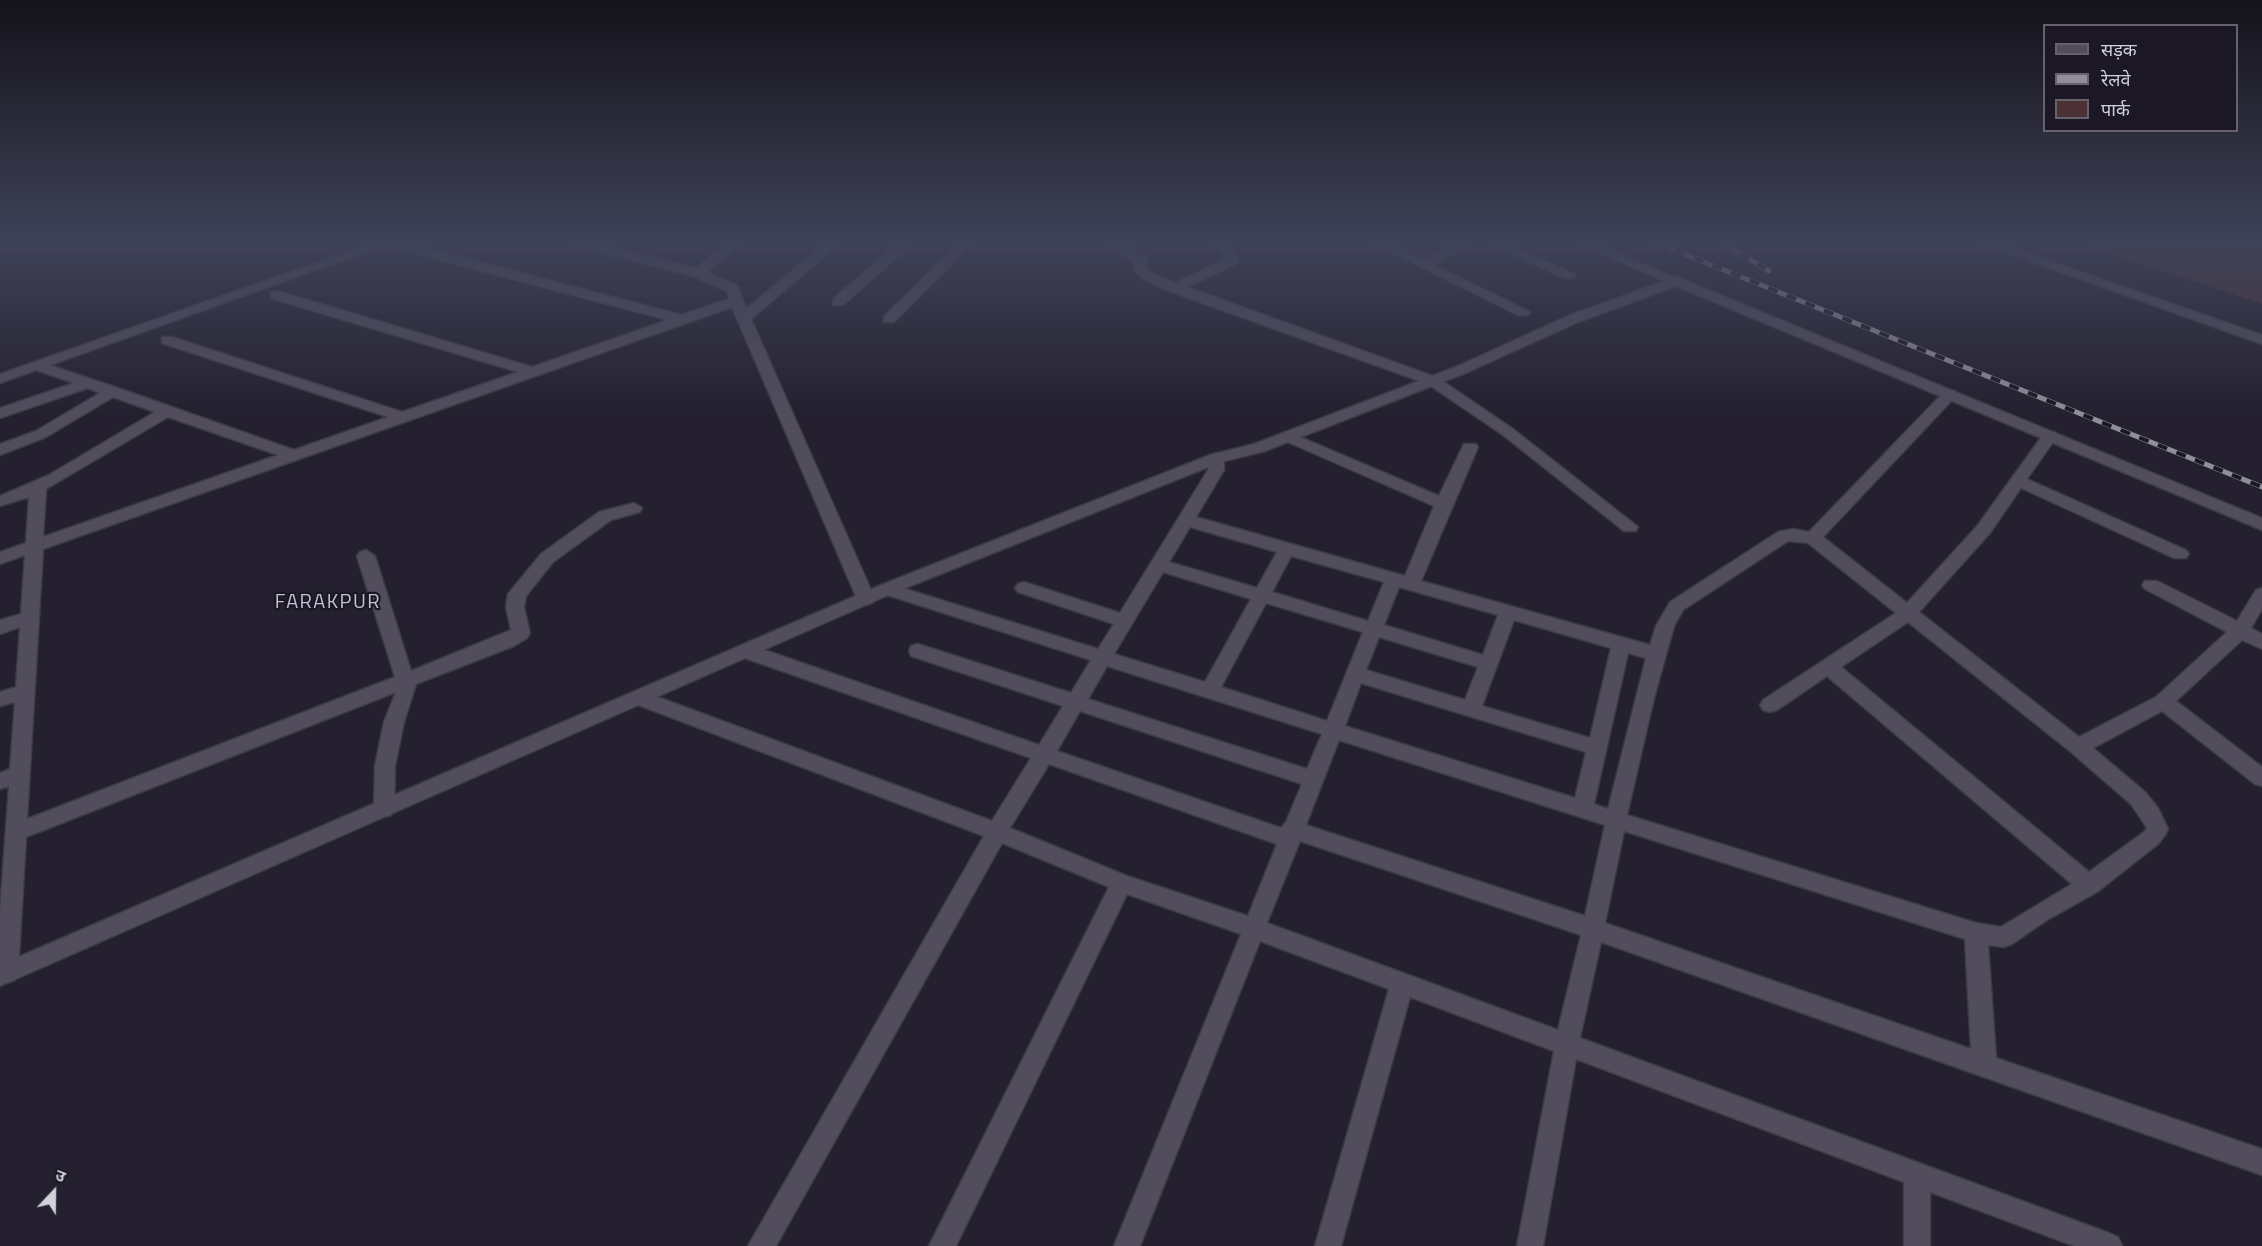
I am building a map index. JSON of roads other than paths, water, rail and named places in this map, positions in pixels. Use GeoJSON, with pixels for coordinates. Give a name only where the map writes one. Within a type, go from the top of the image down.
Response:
{"type":"FeatureCollection","features":[{"type":"Feature","properties":{"kind":"street"},"geometry":{"type":"LineString","coordinates":[[0,379],[221,301]]}},
{"type":"Feature","properties":{"kind":"street"},"geometry":{"type":"LineString","coordinates":[[297,301],[533,372]]}},
{"type":"Feature","properties":{"kind":"street"},"geometry":{"type":"LineString","coordinates":[[611,301],[682,320]]}},
{"type":"Feature","properties":{"kind":"street"},"geometry":{"type":"LineString","coordinates":[[0,558],[736,301]]}},
{"type":"Feature","properties":{"kind":"street"},"geometry":{"type":"LineString","coordinates":[[736,301],[866,599]]}},
{"type":"Feature","properties":{"kind":"street"},"geometry":{"type":"LineString","coordinates":[[743,318],[763,301]]}},
{"type":"Feature","properties":{"kind":"street"},"geometry":{"type":"LineString","coordinates":[[889,319],[907,301]]}},
{"type":"Feature","properties":{"kind":"street"},"geometry":{"type":"LineString","coordinates":[[1211,301],[1433,381],[1508,432],[1630,527]]}},
{"type":"Feature","properties":{"kind":"street"},"geometry":{"type":"LineString","coordinates":[[1500,301],[1523,312]]}},
{"type":"Feature","properties":{"kind":"street"},"geometry":{"type":"LineString","coordinates":[[38,488],[16,832],[7,870],[3,975],[887,589],[1216,458],[1259,448],[1433,381],[1574,319],[1622,301]]}},
{"type":"Feature","properties":{"kind":"street"},"geometry":{"type":"LineString","coordinates":[[1725,301],[2262,524]]}},
{"type":"Feature","properties":{"kind":"street"},"geometry":{"type":"LineString","coordinates":[[2151,301],[2262,340]]}},
{"type":"Feature","properties":{"kind":"street"},"geometry":{"type":"LineString","coordinates":[[167,340],[405,418]]}},
{"type":"Feature","properties":{"kind":"street"},"geometry":{"type":"LineString","coordinates":[[38,366],[296,456]]}},
{"type":"Feature","properties":{"kind":"street"},"geometry":{"type":"LineString","coordinates":[[0,413],[90,383]]}},
{"type":"Feature","properties":{"kind":"street"},"geometry":{"type":"LineString","coordinates":[[0,450],[41,434],[112,391]]}},
{"type":"Feature","properties":{"kind":"street"},"geometry":{"type":"LineString","coordinates":[[1812,538],[1950,394]]}},
{"type":"Feature","properties":{"kind":"street"},"geometry":{"type":"LineString","coordinates":[[0,501],[38,488],[167,411]]}},
{"type":"Feature","properties":{"kind":"street"},"geometry":{"type":"LineString","coordinates":[[1770,705],[1908,613],[1984,529],[2050,435]]}},
{"type":"Feature","properties":{"kind":"street"},"geometry":{"type":"LineString","coordinates":[[1288,437],[1443,504]]}},
{"type":"Feature","properties":{"kind":"street"},"geometry":{"type":"LineString","coordinates":[[1127,1246],[1289,834],[1373,628],[1443,504],[1470,447]]}},
{"type":"Feature","properties":{"kind":"street"},"geometry":{"type":"LineString","coordinates":[[761,1246],[998,832],[1216,470],[1216,458]]}},
{"type":"Feature","properties":{"kind":"street"},"geometry":{"type":"LineString","coordinates":[[2018,481],[2180,554]]}},
{"type":"Feature","properties":{"kind":"street"},"geometry":{"type":"LineString","coordinates":[[16,832],[521,633],[515,607],[517,594],[535,571],[548,558],[605,516],[634,508]]}},
{"type":"Feature","properties":{"kind":"street"},"geometry":{"type":"LineString","coordinates":[[1186,520],[1657,654]]}},
{"type":"Feature","properties":{"kind":"street"},"geometry":{"type":"LineString","coordinates":[[887,589],[1616,820],[1976,933],[2004,937],[2039,913],[2089,885],[2158,829],[2151,814],[2138,798],[2078,747],[1812,538],[1793,534],[1784,536],[1676,606],[1665,626],[1644,698],[1616,820],[1567,1045],[1530,1246]]}},
{"type":"Feature","properties":{"kind":"street"},"geometry":{"type":"LineString","coordinates":[[1210,691],[1287,548]]}},
{"type":"Feature","properties":{"kind":"street"},"geometry":{"type":"LineString","coordinates":[[366,556],[407,687],[394,722],[385,766],[384,809]]}},
{"type":"Feature","properties":{"kind":"street"},"geometry":{"type":"LineString","coordinates":[[1159,565],[1488,663]]}},
{"type":"Feature","properties":{"kind":"street"},"geometry":{"type":"LineString","coordinates":[[2151,585],[2262,642]]}},
{"type":"Feature","properties":{"kind":"street"},"geometry":{"type":"LineString","coordinates":[[1024,588],[1125,621]]}},
{"type":"Feature","properties":{"kind":"street"},"geometry":{"type":"LineString","coordinates":[[2078,747],[2163,702],[2240,631],[2262,594]]}},
{"type":"Feature","properties":{"kind":"street"},"geometry":{"type":"LineString","coordinates":[[1471,710],[1508,611]]}},
{"type":"Feature","properties":{"kind":"street"},"geometry":{"type":"LineString","coordinates":[[0,627],[30,618]]}},
{"type":"Feature","properties":{"kind":"street"},"geometry":{"type":"LineString","coordinates":[[1583,809],[1621,644]]}},
{"type":"Feature","properties":{"kind":"street"},"geometry":{"type":"LineString","coordinates":[[746,651],[1044,754],[1289,834],[1593,929],[2262,1162]]}},
{"type":"Feature","properties":{"kind":"street"},"geometry":{"type":"LineString","coordinates":[[918,651],[1312,779]]}},
{"type":"Feature","properties":{"kind":"street"},"geometry":{"type":"LineString","coordinates":[[1828,667],[2089,885]]}},
{"type":"Feature","properties":{"kind":"street"},"geometry":{"type":"LineString","coordinates":[[1355,674],[1597,748]]}},
{"type":"Feature","properties":{"kind":"street"},"geometry":{"type":"LineString","coordinates":[[0,699],[25,691]]}},
{"type":"Feature","properties":{"kind":"street"},"geometry":{"type":"LineString","coordinates":[[640,698],[998,832],[1122,883],[1253,928],[2109,1246]]}},
{"type":"Feature","properties":{"kind":"street"},"geometry":{"type":"LineString","coordinates":[[2163,702],[2262,778]]}},
{"type":"Feature","properties":{"kind":"street"},"geometry":{"type":"LineString","coordinates":[[0,781],[20,774]]}},
{"type":"Feature","properties":{"kind":"street"},"geometry":{"type":"LineString","coordinates":[[942,1246],[1122,883]]}},
{"type":"Feature","properties":{"kind":"street"},"geometry":{"type":"LineString","coordinates":[[1976,933],[1984,1064]]}},
{"type":"Feature","properties":{"kind":"street"},"geometry":{"type":"LineString","coordinates":[[1328,1246],[1402,985]]}},
{"type":"Feature","properties":{"kind":"street"},"geometry":{"type":"LineString","coordinates":[[1917,1174],[1917,1246]]}},
{"type":"Feature","properties":{"kind":"railway"},"geometry":{"type":"LineString","coordinates":[[1801,301],[2262,487]]}},
{"type":"Feature","properties":{"kind":"district","name":"FARAKPUR"},"geometry":{"type":"Point","coordinates":[328,603]}}]}
